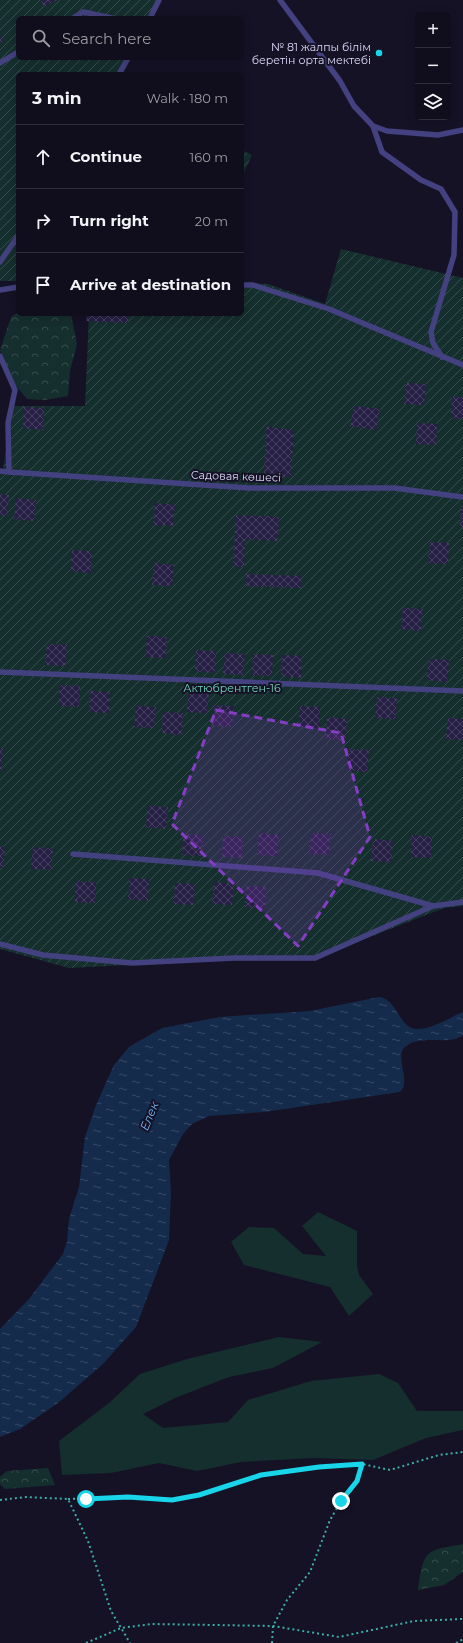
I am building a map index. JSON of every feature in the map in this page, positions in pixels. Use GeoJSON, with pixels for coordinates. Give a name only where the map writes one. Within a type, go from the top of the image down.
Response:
{"type":"FeatureCollection","features":[{"type":"Feature","properties":{"kind":"lane"},"geometry":{"type":"LineString","coordinates":[[151,16],[159,0]]}},
{"type":"Feature","properties":{"kind":"lane"},"geometry":{"type":"LineString","coordinates":[[280,0],[340,80],[354,106],[373,126],[382,152],[421,180],[441,189],[455,212],[454,255],[431,332],[433,343],[442,357]]}},
{"type":"Feature","properties":{"kind":"lane"},"geometry":{"type":"LineString","coordinates":[[76,16],[83,12],[102,16]]}},
{"type":"Feature","properties":{"kind":"lane"},"geometry":{"type":"LineString","coordinates":[[0,63],[16,53]]}},
{"type":"Feature","properties":{"kind":"lane"},"geometry":{"type":"LineString","coordinates":[[120,72],[127,60]]}},
{"type":"Feature","properties":{"kind":"lane"},"geometry":{"type":"LineString","coordinates":[[373,126],[387,131],[438,135],[463,130]]}},
{"type":"Feature","properties":{"kind":"lane"},"geometry":{"type":"LineString","coordinates":[[0,262],[16,239]]}},
{"type":"Feature","properties":{"kind":"lane"},"geometry":{"type":"LineString","coordinates":[[244,285],[253,285],[329,309],[463,365]]}},
{"type":"Feature","properties":{"kind":"lane"},"geometry":{"type":"LineString","coordinates":[[0,290],[16,287]]}},
{"type":"Feature","properties":{"kind":"lane"},"geometry":{"type":"LineString","coordinates":[[0,356],[15,390],[8,423],[9,472]]}},
{"type":"Feature","properties":{"kind":"lane","name":"Садовая көшесі"},"geometry":{"type":"LineString","coordinates":[[0,471],[249,488],[394,488],[463,496]]}},
{"type":"Feature","properties":{"kind":"lane"},"geometry":{"type":"LineString","coordinates":[[0,672],[463,691]]}},
{"type":"Feature","properties":{"kind":"lane"},"geometry":{"type":"LineString","coordinates":[[73,854],[318,873],[433,906]]}},
{"type":"Feature","properties":{"kind":"lane"},"geometry":{"type":"LineString","coordinates":[[0,944],[43,955],[132,963],[234,958],[315,958],[433,906],[463,902]]}},
{"type":"Feature","properties":{"kind":"path"},"geometry":{"type":"LineString","coordinates":[[0,1500],[26,1497],[68,1499],[128,1497],[172,1500],[199,1495],[261,1475],[319,1467],[362,1464],[390,1470],[438,1455],[463,1452]]}},
{"type":"Feature","properties":{"kind":"path"},"geometry":{"type":"LineString","coordinates":[[272,1643],[273,1626],[287,1600],[310,1572],[330,1520],[341,1501],[357,1481],[362,1464]]}},
{"type":"Feature","properties":{"kind":"path"},"geometry":{"type":"LineString","coordinates":[[68,1499],[88,1541],[111,1611],[130,1643]]}},
{"type":"Feature","properties":{"kind":"path"},"geometry":{"type":"LineString","coordinates":[[86,1643],[121,1628],[152,1624],[273,1626],[339,1638],[414,1621],[463,1619]]}},
{"type":"Feature","properties":{"kind":"path"},"geometry":{"type":"LineString","coordinates":[[456,1643],[463,1639]]}},
{"type":"Feature","properties":{"kind":"highlighted area"},"geometry":{"type":"Polygon","coordinates":[[[216,710],[341,733],[370,837],[298,946],[172,824],[216,710]]]}},
{"type":"Feature","properties":{"kind":"green space"},"geometry":{"type":"Polygon","coordinates":[[[0,0],[160,0],[152,16],[16,16],[16,60],[130,60],[124,72],[16,72],[16,281],[0,281],[0,0]]]}},
{"type":"Feature","properties":{"kind":"green space"},"geometry":{"type":"Polygon","coordinates":[[[244,151],[252,155],[244,173],[244,151]]]}},
{"type":"Feature","properties":{"kind":"green space","name":"Актюбрентген-16"},"geometry":{"type":"Polygon","coordinates":[[[341,249],[463,278],[463,906],[444,908],[324,955],[69,968],[0,949],[0,471],[3,470],[12,406],[85,406],[89,316],[244,316],[244,283],[268,284],[325,304],[341,249]]]}},
{"type":"Feature","properties":{"kind":"green space"},"geometry":{"type":"Polygon","coordinates":[[[16,313],[16,316],[71,316],[77,344],[70,371],[68,396],[45,400],[27,399],[12,381],[0,350],[11,317],[16,313]]]}},
{"type":"Feature","properties":{"kind":"green space"},"geometry":{"type":"Polygon","coordinates":[[[318,1212],[357,1231],[357,1266],[359,1275],[373,1294],[349,1316],[330,1287],[244,1265],[231,1242],[249,1227],[274,1228],[303,1254],[326,1256],[302,1226],[318,1212]]]}},
{"type":"Feature","properties":{"kind":"green space"},"geometry":{"type":"Polygon","coordinates":[[[279,1337],[322,1342],[273,1368],[229,1377],[175,1398],[143,1414],[163,1428],[228,1422],[248,1400],[311,1381],[379,1374],[398,1383],[417,1411],[463,1411],[463,1430],[426,1438],[373,1460],[313,1458],[241,1462],[197,1471],[159,1463],[111,1473],[62,1475],[59,1441],[109,1403],[140,1374],[187,1359],[279,1337]]]}},
{"type":"Feature","properties":{"kind":"green space"},"geometry":{"type":"Polygon","coordinates":[[[48,1468],[55,1485],[5,1489],[0,1484],[0,1477],[7,1471],[48,1468]]]}},
{"type":"Feature","properties":{"kind":"green space"},"geometry":{"type":"Polygon","coordinates":[[[463,1544],[463,1572],[444,1585],[418,1590],[422,1567],[428,1555],[433,1551],[463,1544]]]}},
{"type":"Feature","properties":{"kind":"water","name":"Елек"},"geometry":{"type":"Polygon","coordinates":[[[379,997],[390,1003],[407,1025],[412,1028],[419,1029],[431,1027],[463,1012],[463,1035],[451,1040],[420,1041],[406,1046],[401,1055],[404,1081],[400,1092],[264,1112],[209,1116],[192,1124],[183,1134],[169,1160],[171,1192],[169,1240],[136,1327],[103,1364],[58,1403],[20,1429],[0,1437],[0,1329],[29,1299],[63,1254],[67,1241],[69,1219],[79,1187],[85,1137],[96,1105],[114,1065],[129,1047],[162,1028],[220,1017],[310,1011],[379,997]]]}},
{"type":"Feature","properties":{"kind":"building"},"geometry":{"type":"Polygon","coordinates":[[[41,0],[57,0],[44,7],[41,0]]]}},
{"type":"Feature","properties":{"kind":"building"},"geometry":{"type":"Polygon","coordinates":[[[0,34],[3,41],[0,43],[0,34]]]}},
{"type":"Feature","properties":{"kind":"building"},"geometry":{"type":"Polygon","coordinates":[[[87,316],[129,316],[128,323],[86,321],[87,316]]]}},
{"type":"Feature","properties":{"kind":"building"},"geometry":{"type":"Polygon","coordinates":[[[406,383],[426,384],[424,405],[404,404],[406,383]]]}},
{"type":"Feature","properties":{"kind":"building"},"geometry":{"type":"Polygon","coordinates":[[[452,397],[463,397],[463,419],[451,418],[452,397]]]}},
{"type":"Feature","properties":{"kind":"building"},"geometry":{"type":"Polygon","coordinates":[[[354,406],[380,409],[376,430],[350,426],[354,406]]]}},
{"type":"Feature","properties":{"kind":"building"},"geometry":{"type":"Polygon","coordinates":[[[24,407],[44,408],[43,430],[23,428],[24,407]]]}},
{"type":"Feature","properties":{"kind":"building"},"geometry":{"type":"Polygon","coordinates":[[[417,423],[437,424],[436,445],[416,444],[417,423]]]}},
{"type":"Feature","properties":{"kind":"building"},"geometry":{"type":"Polygon","coordinates":[[[266,427],[294,430],[291,477],[264,476],[266,427]]]}},
{"type":"Feature","properties":{"kind":"building"},"geometry":{"type":"Polygon","coordinates":[[[0,494],[9,495],[7,516],[0,515],[0,494]]]}},
{"type":"Feature","properties":{"kind":"building"},"geometry":{"type":"Polygon","coordinates":[[[16,498],[36,500],[34,521],[14,519],[16,498]]]}},
{"type":"Feature","properties":{"kind":"building"},"geometry":{"type":"Polygon","coordinates":[[[155,503],[175,505],[173,526],[153,525],[155,503]]]}},
{"type":"Feature","properties":{"kind":"building"},"geometry":{"type":"Polygon","coordinates":[[[461,506],[463,506],[463,527],[460,527],[461,506]]]}},
{"type":"Feature","properties":{"kind":"building"},"geometry":{"type":"Polygon","coordinates":[[[236,515],[279,517],[278,541],[245,539],[244,567],[233,566],[236,515]]]}},
{"type":"Feature","properties":{"kind":"building"},"geometry":{"type":"Polygon","coordinates":[[[430,542],[449,543],[448,564],[428,563],[430,542]]]}},
{"type":"Feature","properties":{"kind":"building"},"geometry":{"type":"Polygon","coordinates":[[[72,550],[92,551],[91,573],[71,571],[72,550]]]}},
{"type":"Feature","properties":{"kind":"building"},"geometry":{"type":"Polygon","coordinates":[[[154,563],[174,565],[172,586],[152,585],[154,563]]]}},
{"type":"Feature","properties":{"kind":"building"},"geometry":{"type":"Polygon","coordinates":[[[246,574],[302,576],[301,588],[246,586],[246,574]]]}},
{"type":"Feature","properties":{"kind":"building"},"geometry":{"type":"Polygon","coordinates":[[[403,608],[423,609],[421,631],[401,629],[403,608]]]}},
{"type":"Feature","properties":{"kind":"building"},"geometry":{"type":"Polygon","coordinates":[[[147,636],[167,637],[166,658],[146,657],[147,636]]]}},
{"type":"Feature","properties":{"kind":"building"},"geometry":{"type":"Polygon","coordinates":[[[47,644],[67,645],[65,666],[45,665],[47,644]]]}},
{"type":"Feature","properties":{"kind":"building"},"geometry":{"type":"Polygon","coordinates":[[[196,650],[216,651],[215,673],[195,671],[196,650]]]}},
{"type":"Feature","properties":{"kind":"building"},"geometry":{"type":"Polygon","coordinates":[[[225,653],[245,654],[243,675],[223,674],[225,653]]]}},
{"type":"Feature","properties":{"kind":"building"},"geometry":{"type":"Polygon","coordinates":[[[253,654],[273,655],[272,676],[252,675],[253,654]]]}},
{"type":"Feature","properties":{"kind":"building"},"geometry":{"type":"Polygon","coordinates":[[[282,655],[302,656],[301,678],[281,676],[282,655]]]}},
{"type":"Feature","properties":{"kind":"building"},"geometry":{"type":"Polygon","coordinates":[[[429,659],[449,660],[447,682],[427,680],[429,659]]]}},
{"type":"Feature","properties":{"kind":"building"},"geometry":{"type":"Polygon","coordinates":[[[60,685],[80,686],[79,707],[59,706],[60,685]]]}},
{"type":"Feature","properties":{"kind":"building"},"geometry":{"type":"Polygon","coordinates":[[[189,690],[209,692],[207,713],[187,712],[189,690]]]}},
{"type":"Feature","properties":{"kind":"building"},"geometry":{"type":"Polygon","coordinates":[[[90,691],[110,692],[109,713],[89,712],[90,691]]]}},
{"type":"Feature","properties":{"kind":"building"},"geometry":{"type":"Polygon","coordinates":[[[377,697],[397,698],[395,719],[375,718],[377,697]]]}},
{"type":"Feature","properties":{"kind":"building"},"geometry":{"type":"Polygon","coordinates":[[[214,705],[234,706],[232,727],[212,726],[214,705]]]}},
{"type":"Feature","properties":{"kind":"building"},"geometry":{"type":"Polygon","coordinates":[[[136,706],[156,707],[154,728],[134,727],[136,706]]]}},
{"type":"Feature","properties":{"kind":"building"},"geometry":{"type":"Polygon","coordinates":[[[300,706],[320,707],[319,728],[299,727],[300,706]]]}},
{"type":"Feature","properties":{"kind":"building"},"geometry":{"type":"Polygon","coordinates":[[[163,712],[183,713],[182,735],[162,733],[163,712]]]}},
{"type":"Feature","properties":{"kind":"building"},"geometry":{"type":"Polygon","coordinates":[[[327,717],[347,719],[346,740],[326,739],[327,717]]]}},
{"type":"Feature","properties":{"kind":"building"},"geometry":{"type":"Polygon","coordinates":[[[448,718],[463,719],[463,740],[446,739],[448,718]]]}},
{"type":"Feature","properties":{"kind":"building"},"geometry":{"type":"Polygon","coordinates":[[[0,749],[3,749],[1,770],[0,770],[0,749]]]}},
{"type":"Feature","properties":{"kind":"building"},"geometry":{"type":"Polygon","coordinates":[[[349,749],[369,750],[367,772],[347,770],[349,749]]]}},
{"type":"Feature","properties":{"kind":"building"},"geometry":{"type":"Polygon","coordinates":[[[148,806],[168,807],[166,829],[146,827],[148,806]]]}},
{"type":"Feature","properties":{"kind":"building"},"geometry":{"type":"Polygon","coordinates":[[[259,833],[279,835],[277,856],[257,855],[259,833]]]}},
{"type":"Feature","properties":{"kind":"building"},"geometry":{"type":"Polygon","coordinates":[[[311,833],[331,834],[329,855],[309,854],[311,833]]]}},
{"type":"Feature","properties":{"kind":"building"},"geometry":{"type":"Polygon","coordinates":[[[183,834],[203,835],[202,856],[182,855],[183,834]]]}},
{"type":"Feature","properties":{"kind":"building"},"geometry":{"type":"Polygon","coordinates":[[[412,835],[432,837],[431,858],[411,857],[412,835]]]}},
{"type":"Feature","properties":{"kind":"building"},"geometry":{"type":"Polygon","coordinates":[[[223,836],[243,837],[242,858],[222,857],[223,836]]]}},
{"type":"Feature","properties":{"kind":"building"},"geometry":{"type":"Polygon","coordinates":[[[373,839],[393,841],[391,862],[371,861],[373,839]]]}},
{"type":"Feature","properties":{"kind":"building"},"geometry":{"type":"Polygon","coordinates":[[[0,846],[5,847],[3,868],[0,868],[0,846]]]}},
{"type":"Feature","properties":{"kind":"building"},"geometry":{"type":"Polygon","coordinates":[[[33,847],[53,849],[51,870],[31,869],[33,847]]]}},
{"type":"Feature","properties":{"kind":"building"},"geometry":{"type":"Polygon","coordinates":[[[130,878],[149,879],[148,901],[128,899],[130,878]]]}},
{"type":"Feature","properties":{"kind":"building"},"geometry":{"type":"Polygon","coordinates":[[[76,881],[96,882],[95,903],[75,902],[76,881]]]}},
{"type":"Feature","properties":{"kind":"building"},"geometry":{"type":"Polygon","coordinates":[[[214,882],[234,884],[232,905],[212,904],[214,882]]]}},
{"type":"Feature","properties":{"kind":"building"},"geometry":{"type":"Polygon","coordinates":[[[175,883],[195,884],[193,905],[173,904],[175,883]]]}},
{"type":"Feature","properties":{"kind":"building"},"geometry":{"type":"Polygon","coordinates":[[[246,886],[266,887],[265,908],[245,907],[246,886]]]}},
{"type":"Feature","properties":{"kind":"place","name":"№ 81 жалпы білім беретін орта мектебі"},"geometry":{"type":"Point","coordinates":[379,53]}},
{"type":"Feature","properties":{"kind":"route"},"geometry":{"type":"LineString","coordinates":[[86,1499],[128,1497],[172,1500],[199,1495],[261,1475],[289,1470],[362,1464],[357,1481],[341,1501]]}}]}
